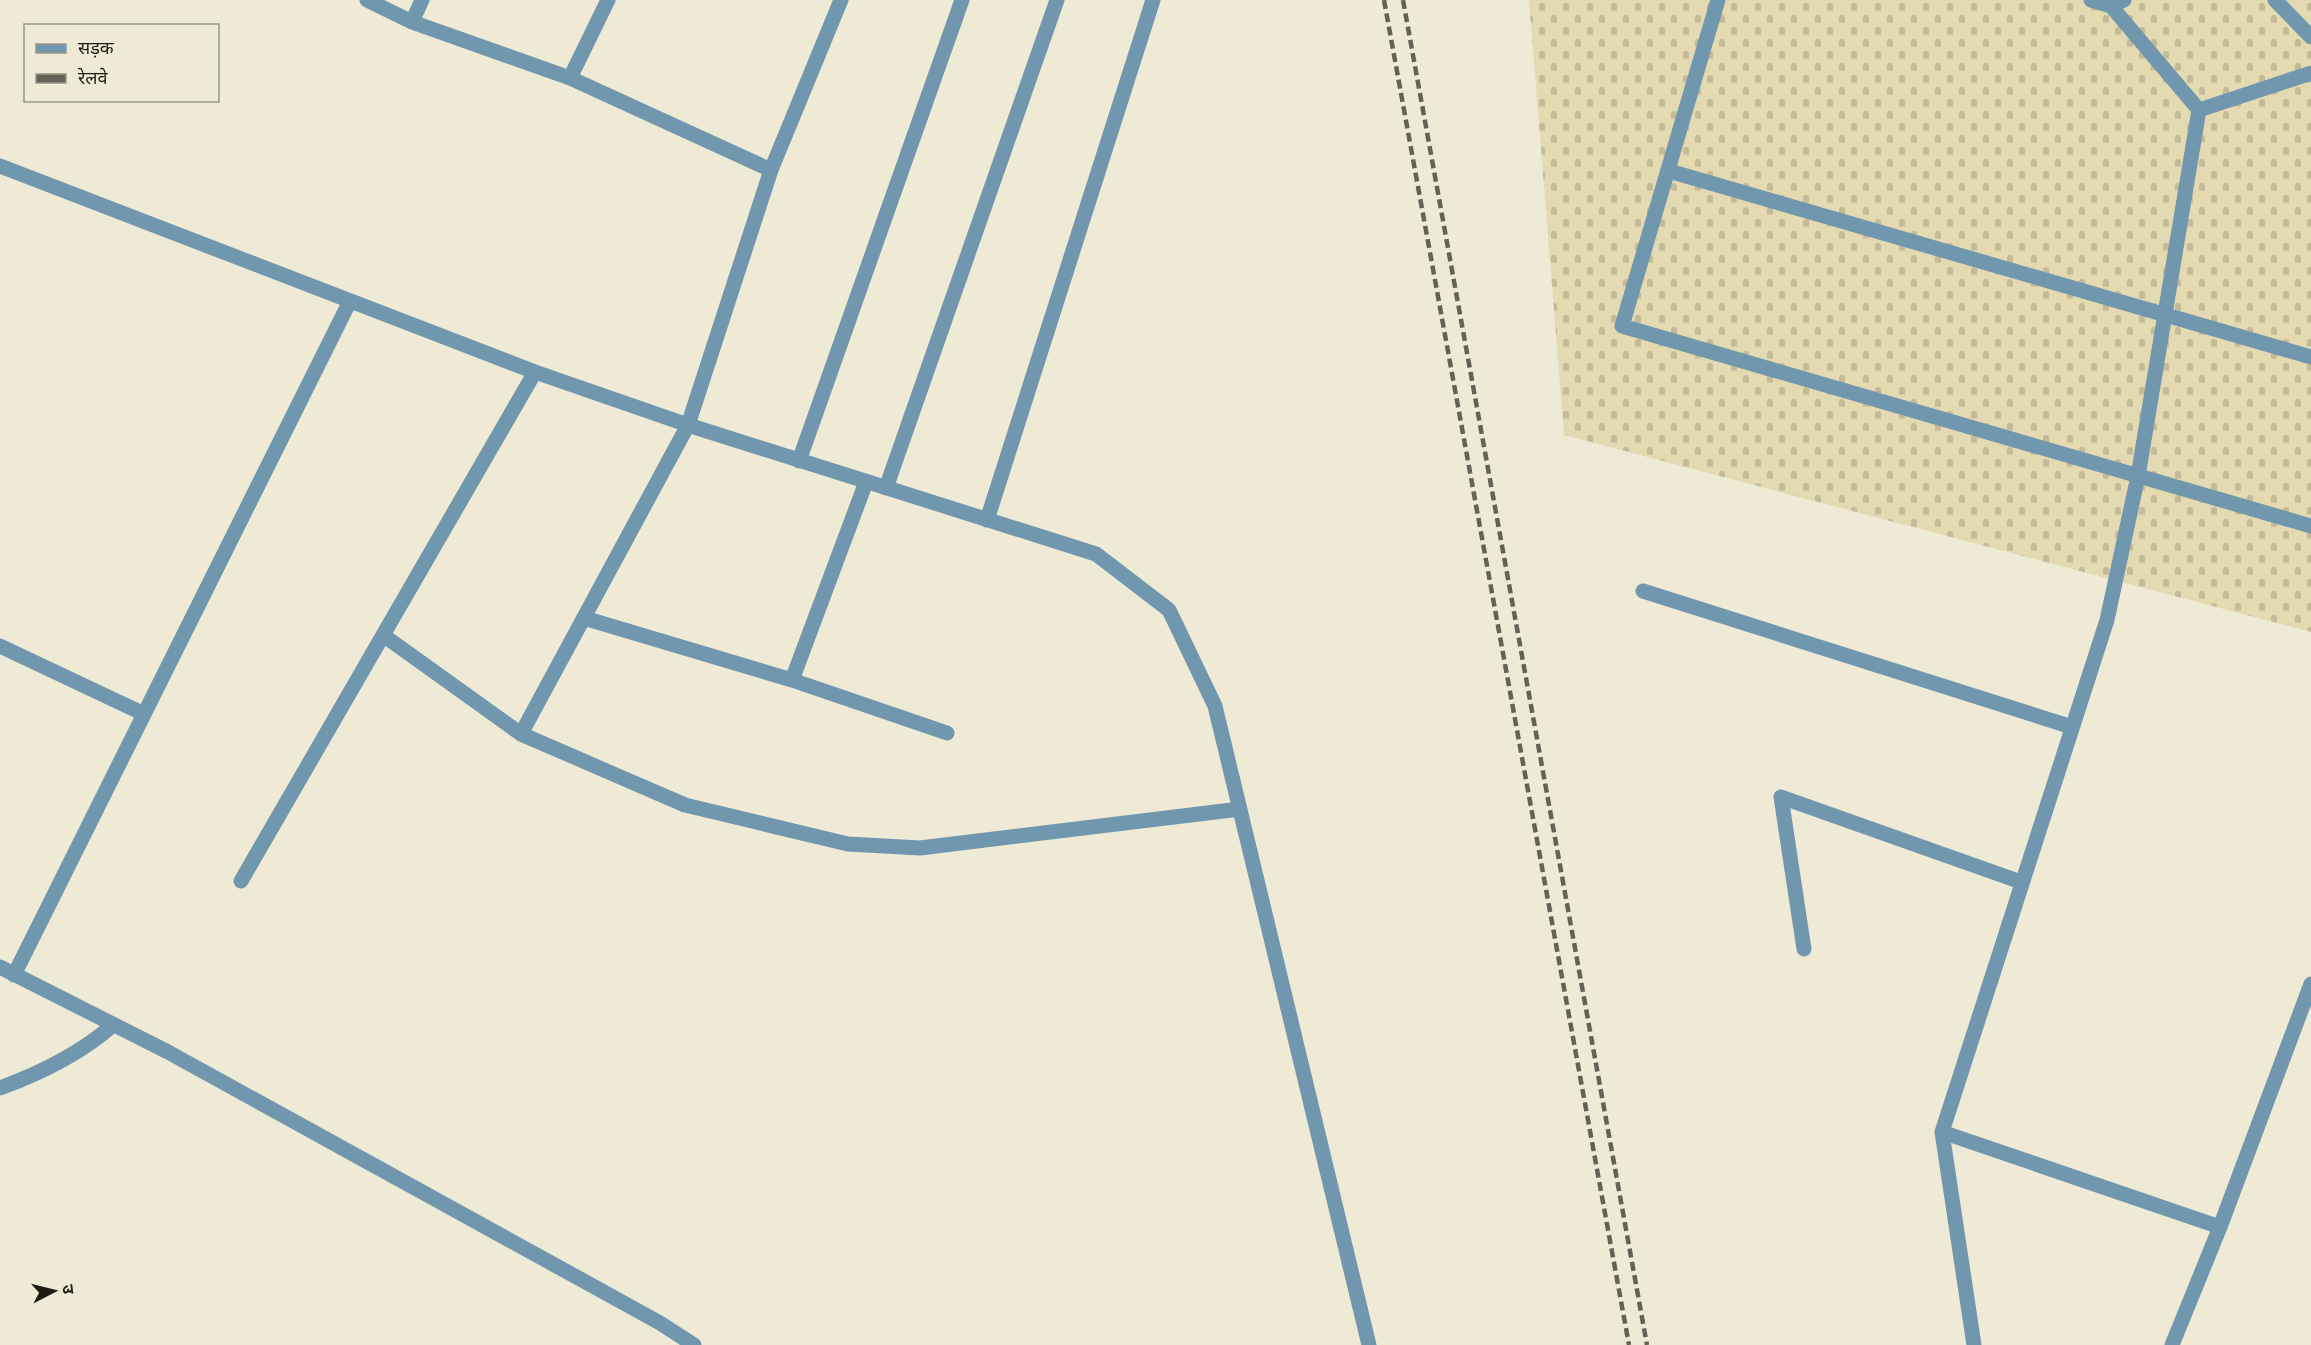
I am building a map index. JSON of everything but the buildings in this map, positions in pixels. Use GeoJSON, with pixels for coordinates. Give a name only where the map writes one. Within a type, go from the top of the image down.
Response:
{"type":"FeatureCollection","features":[{"type":"Feature","properties":{"kind":"street"},"geometry":{"type":"LineString","coordinates":[[367,0],[412,22],[570,78],[771,170]]}},
{"type":"Feature","properties":{"kind":"street"},"geometry":{"type":"LineString","coordinates":[[412,22],[422,0]]}},
{"type":"Feature","properties":{"kind":"street"},"geometry":{"type":"LineString","coordinates":[[570,78],[608,0]]}},
{"type":"Feature","properties":{"kind":"street"},"geometry":{"type":"LineString","coordinates":[[521,734],[688,425],[771,170],[841,0]]}},
{"type":"Feature","properties":{"kind":"street"},"geometry":{"type":"LineString","coordinates":[[799,460],[962,0]]}},
{"type":"Feature","properties":{"kind":"street"},"geometry":{"type":"LineString","coordinates":[[886,488],[1057,0]]}},
{"type":"Feature","properties":{"kind":"street"},"geometry":{"type":"LineString","coordinates":[[987,520],[1153,0]]}},
{"type":"Feature","properties":{"kind":"street"},"geometry":{"type":"LineString","coordinates":[[1718,0],[1622,326],[2311,526]]}},
{"type":"Feature","properties":{"kind":"street"},"geometry":{"type":"LineString","coordinates":[[1974,1345],[1942,1132],[2107,620],[2138,476],[2199,110],[2117,3],[2091,0]]}},
{"type":"Feature","properties":{"kind":"street"},"geometry":{"type":"LineString","coordinates":[[2275,0],[2311,37]]}},
{"type":"Feature","properties":{"kind":"street"},"geometry":{"type":"LineString","coordinates":[[2199,110],[2311,73]]}},
{"type":"Feature","properties":{"kind":"street"},"geometry":{"type":"LineString","coordinates":[[0,166],[536,372],[688,425],[1096,554],[1169,610],[1215,706],[1369,1345]]}},
{"type":"Feature","properties":{"kind":"street"},"geometry":{"type":"LineString","coordinates":[[1669,171],[2311,357]]}},
{"type":"Feature","properties":{"kind":"street"},"geometry":{"type":"LineString","coordinates":[[14,975],[350,301]]}},
{"type":"Feature","properties":{"kind":"street"},"geometry":{"type":"LineString","coordinates":[[241,881],[536,372]]}},
{"type":"Feature","properties":{"kind":"street"},"geometry":{"type":"LineString","coordinates":[[792,680],[866,482]]}},
{"type":"Feature","properties":{"kind":"street"},"geometry":{"type":"LineString","coordinates":[[1643,591],[2072,727]]}},
{"type":"Feature","properties":{"kind":"street"},"geometry":{"type":"LineString","coordinates":[[584,618],[792,680],[946,734]]}},
{"type":"Feature","properties":{"kind":"street"},"geometry":{"type":"LineString","coordinates":[[383,635],[521,734],[685,805],[848,844],[920,848],[1240,809]]}},
{"type":"Feature","properties":{"kind":"street"},"geometry":{"type":"LineString","coordinates":[[0,646],[144,714]]}},
{"type":"Feature","properties":{"kind":"street"},"geometry":{"type":"LineString","coordinates":[[1804,949],[1781,797],[2021,882]]}},
{"type":"Feature","properties":{"kind":"street"},"geometry":{"type":"LineString","coordinates":[[0,967],[168,1052],[650,1317],[694,1345]]}},
{"type":"Feature","properties":{"kind":"street"},"geometry":{"type":"LineString","coordinates":[[2172,1345],[2220,1227],[2311,984]]}},
{"type":"Feature","properties":{"kind":"street"},"geometry":{"type":"LineString","coordinates":[[0,1088],[59,1062],[92,1044],[113,1025]]}},
{"type":"Feature","properties":{"kind":"street"},"geometry":{"type":"LineString","coordinates":[[1942,1132],[2220,1227]]}},
{"type":"Feature","properties":{"kind":"green space"},"geometry":{"type":"Polygon","coordinates":[[[1529,0],[2311,0],[2311,632],[1564,435],[1529,0]]]}},
{"type":"Feature","properties":{"kind":"railway"},"geometry":{"type":"LineString","coordinates":[[1384,0],[1629,1345]]}},
{"type":"Feature","properties":{"kind":"railway"},"geometry":{"type":"LineString","coordinates":[[1403,0],[1647,1345]]}}]}
